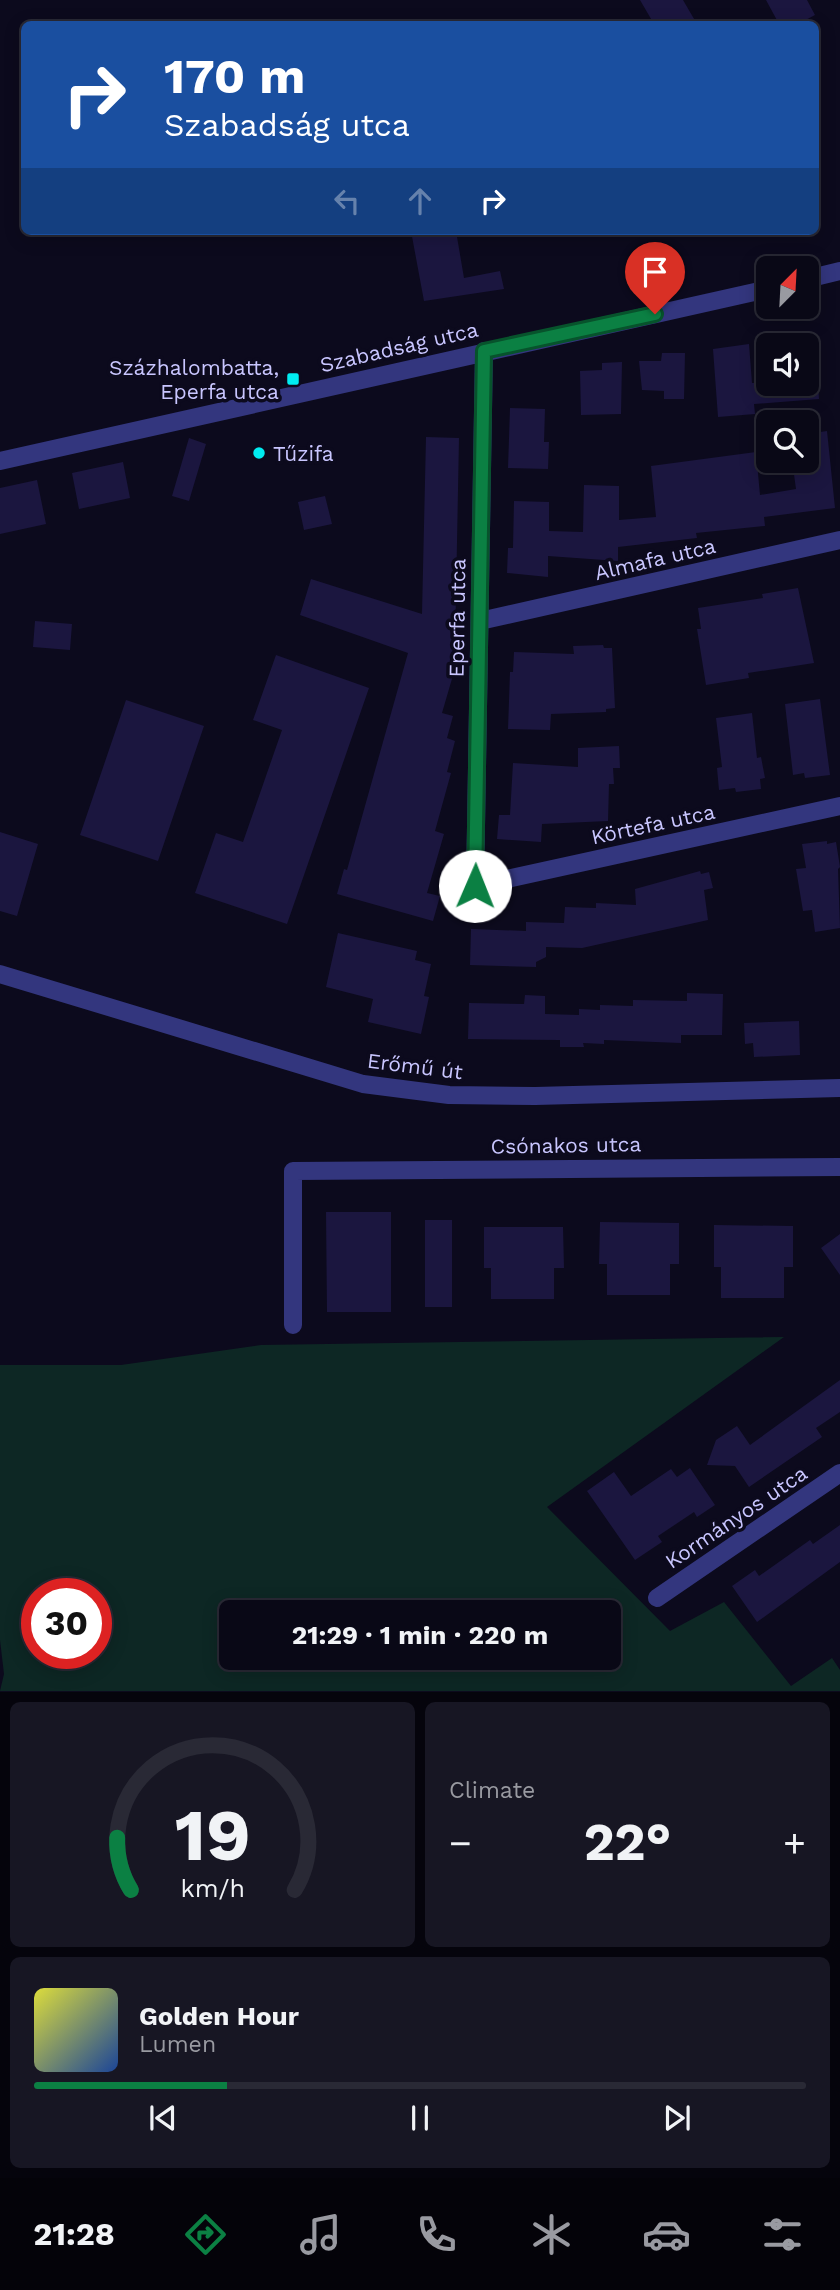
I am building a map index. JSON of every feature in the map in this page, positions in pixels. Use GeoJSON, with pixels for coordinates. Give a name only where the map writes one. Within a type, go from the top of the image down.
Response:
{"type":"FeatureCollection","features":[{"type":"Feature","properties":{"kind":"street"},"geometry":{"type":"LineString","coordinates":[[819,276],[840,271]]}},
{"type":"Feature","properties":{"kind":"street","name":"Szabadság utca"},"geometry":{"type":"LineString","coordinates":[[0,461],[756,292]]}},
{"type":"Feature","properties":{"kind":"street","name":"Eperfa utca"},"geometry":{"type":"LineString","coordinates":[[475,886],[484,351]]}},
{"type":"Feature","properties":{"kind":"street","name":"Almafa utca"},"geometry":{"type":"LineString","coordinates":[[480,621],[840,540]]}},
{"type":"Feature","properties":{"kind":"street","name":"Körtefa utca"},"geometry":{"type":"LineString","coordinates":[[475,886],[840,806]]}},
{"type":"Feature","properties":{"kind":"street","name":"Erőmű út"},"geometry":{"type":"LineString","coordinates":[[0,974],[363,1084],[449,1095],[535,1096],[840,1088]]}},
{"type":"Feature","properties":{"kind":"street","name":"Csónakos utca"},"geometry":{"type":"LineString","coordinates":[[293,1325],[293,1171],[840,1167]]}},
{"type":"Feature","properties":{"kind":"street","name":"Kormányos utca"},"geometry":{"type":"LineString","coordinates":[[657,1598],[840,1473]]}},
{"type":"Feature","properties":{"kind":"green space"},"geometry":{"type":"Polygon","coordinates":[[[784,1337],[547,1507],[670,1631],[724,1602],[791,1686],[832,1658],[840,1670],[840,1691],[0,1691],[4,1674],[0,1640],[0,1365],[121,1365],[261,1345],[784,1337]]]}},
{"type":"Feature","properties":{"kind":"building"},"geometry":{"type":"Polygon","coordinates":[[[640,0],[683,0],[695,21],[652,21],[640,0]]]}},
{"type":"Feature","properties":{"kind":"building"},"geometry":{"type":"Polygon","coordinates":[[[766,0],[807,0],[815,15],[804,21],[777,21],[766,0]]]}},
{"type":"Feature","properties":{"kind":"building"},"geometry":{"type":"Polygon","coordinates":[[[412,235],[457,235],[464,278],[500,271],[504,289],[424,301],[412,235]]]}},
{"type":"Feature","properties":{"kind":"building"},"geometry":{"type":"Polygon","coordinates":[[[749,344],[752,383],[756,383],[756,396],[819,396],[819,399],[754,404],[755,414],[718,417],[713,349],[749,344]]]}},
{"type":"Feature","properties":{"kind":"building"},"geometry":{"type":"Polygon","coordinates":[[[662,353],[685,353],[684,399],[664,399],[664,391],[642,390],[639,361],[661,361],[662,353]]]}},
{"type":"Feature","properties":{"kind":"building"},"geometry":{"type":"Polygon","coordinates":[[[622,362],[621,414],[581,415],[580,371],[602,370],[602,363],[622,362]]]}},
{"type":"Feature","properties":{"kind":"building"},"geometry":{"type":"Polygon","coordinates":[[[510,408],[545,409],[544,442],[549,442],[548,469],[508,468],[510,408]]]}},
{"type":"Feature","properties":{"kind":"building"},"geometry":{"type":"Polygon","coordinates":[[[827,431],[835,508],[764,517],[765,526],[696,533],[697,538],[618,547],[618,561],[548,556],[548,577],[507,573],[508,548],[513,548],[514,501],[549,502],[549,531],[583,532],[584,485],[619,486],[619,520],[656,517],[651,466],[756,452],[760,495],[796,489],[794,473],[819,473],[819,432],[827,431]]]}},
{"type":"Feature","properties":{"kind":"building"},"geometry":{"type":"Polygon","coordinates":[[[426,437],[459,438],[455,647],[462,650],[461,667],[456,665],[442,713],[453,716],[447,738],[455,741],[447,772],[451,773],[435,831],[444,834],[427,893],[440,896],[433,921],[337,894],[344,869],[347,870],[408,653],[300,615],[311,579],[422,614],[426,437]]]}},
{"type":"Feature","properties":{"kind":"building"},"geometry":{"type":"Polygon","coordinates":[[[189,438],[206,444],[189,501],[172,496],[189,438]]]}},
{"type":"Feature","properties":{"kind":"building"},"geometry":{"type":"Polygon","coordinates":[[[123,462],[130,498],[79,509],[72,473],[123,462]]]}},
{"type":"Feature","properties":{"kind":"building"},"geometry":{"type":"Polygon","coordinates":[[[37,480],[46,524],[0,534],[0,488],[37,480]]]}},
{"type":"Feature","properties":{"kind":"building"},"geometry":{"type":"Polygon","coordinates":[[[325,496],[332,524],[304,530],[298,502],[325,496]]]}},
{"type":"Feature","properties":{"kind":"building"},"geometry":{"type":"Polygon","coordinates":[[[798,588],[814,663],[748,673],[749,678],[706,685],[697,629],[701,629],[698,608],[763,598],[762,594],[798,588]]]}},
{"type":"Feature","properties":{"kind":"building"},"geometry":{"type":"Polygon","coordinates":[[[35,621],[72,624],[70,650],[33,647],[35,621]]]}},
{"type":"Feature","properties":{"kind":"building"},"geometry":{"type":"Polygon","coordinates":[[[603,645],[604,648],[612,648],[615,708],[606,709],[606,712],[551,714],[550,730],[508,729],[510,672],[513,672],[514,652],[574,654],[573,646],[603,645]]]}},
{"type":"Feature","properties":{"kind":"building"},"geometry":{"type":"Polygon","coordinates":[[[276,655],[369,688],[287,924],[195,893],[216,833],[243,842],[282,730],[253,720],[276,655]]]}},
{"type":"Feature","properties":{"kind":"building"},"geometry":{"type":"Polygon","coordinates":[[[820,699],[830,775],[805,778],[804,773],[793,775],[785,704],[820,699]]]}},
{"type":"Feature","properties":{"kind":"building"},"geometry":{"type":"Polygon","coordinates":[[[126,700],[204,726],[158,861],[80,835],[126,700]]]}},
{"type":"Feature","properties":{"kind":"building"},"geometry":{"type":"Polygon","coordinates":[[[752,713],[757,758],[761,757],[765,778],[760,779],[761,789],[736,792],[735,788],[719,790],[717,768],[722,767],[716,718],[752,713]]]}},
{"type":"Feature","properties":{"kind":"building"},"geometry":{"type":"Polygon","coordinates":[[[619,746],[620,768],[613,768],[614,784],[609,784],[608,821],[542,824],[541,842],[497,839],[499,815],[510,815],[513,763],[578,767],[578,748],[619,746]]]}},
{"type":"Feature","properties":{"kind":"building"},"geometry":{"type":"Polygon","coordinates":[[[0,832],[38,844],[17,916],[0,911],[0,832]]]}},
{"type":"Feature","properties":{"kind":"building"},"geometry":{"type":"Polygon","coordinates":[[[827,841],[827,844],[836,842],[840,867],[840,928],[815,932],[812,910],[803,911],[796,869],[806,868],[802,844],[827,841]]]}},
{"type":"Feature","properties":{"kind":"building"},"geometry":{"type":"Polygon","coordinates":[[[700,871],[701,874],[709,872],[713,888],[704,890],[708,920],[582,948],[546,947],[546,957],[536,962],[536,967],[470,965],[471,929],[526,931],[526,922],[564,923],[565,907],[596,908],[596,903],[636,905],[635,889],[700,871]]]}},
{"type":"Feature","properties":{"kind":"building"},"geometry":{"type":"Polygon","coordinates":[[[338,933],[417,951],[415,960],[431,964],[424,996],[429,997],[421,1034],[368,1022],[373,999],[326,987],[338,933]]]}},
{"type":"Feature","properties":{"kind":"building"},"geometry":{"type":"Polygon","coordinates":[[[687,993],[723,994],[722,1035],[681,1035],[681,1043],[604,1040],[604,1044],[583,1043],[584,1047],[560,1047],[560,1040],[468,1039],[469,1003],[524,1004],[525,995],[545,996],[545,1014],[579,1015],[579,1009],[600,1010],[600,1005],[633,1006],[633,1000],[687,1001],[687,993]]]}},
{"type":"Feature","properties":{"kind":"building"},"geometry":{"type":"Polygon","coordinates":[[[799,1021],[800,1055],[754,1057],[753,1043],[745,1044],[744,1023],[799,1021]]]}},
{"type":"Feature","properties":{"kind":"building"},"geometry":{"type":"Polygon","coordinates":[[[326,1212],[391,1212],[391,1312],[327,1312],[326,1212]]]}},
{"type":"Feature","properties":{"kind":"building"},"geometry":{"type":"Polygon","coordinates":[[[425,1220],[452,1220],[452,1307],[425,1307],[425,1220]]]}},
{"type":"Feature","properties":{"kind":"building"},"geometry":{"type":"Polygon","coordinates":[[[600,1222],[679,1223],[679,1264],[670,1264],[670,1295],[607,1295],[607,1264],[599,1264],[600,1222]]]}},
{"type":"Feature","properties":{"kind":"building"},"geometry":{"type":"Polygon","coordinates":[[[714,1225],[793,1226],[793,1267],[784,1267],[784,1298],[721,1298],[721,1267],[714,1267],[714,1225]]]}},
{"type":"Feature","properties":{"kind":"building"},"geometry":{"type":"Polygon","coordinates":[[[484,1227],[563,1227],[564,1268],[554,1268],[554,1299],[491,1299],[491,1268],[484,1268],[484,1227]]]}},
{"type":"Feature","properties":{"kind":"building"},"geometry":{"type":"Polygon","coordinates":[[[840,1234],[840,1275],[821,1248],[840,1234]]]}},
{"type":"Feature","properties":{"kind":"building"},"geometry":{"type":"Polygon","coordinates":[[[840,1380],[840,1412],[816,1428],[822,1437],[749,1487],[735,1466],[707,1465],[716,1440],[737,1426],[750,1445],[840,1380]]]}},
{"type":"Feature","properties":{"kind":"building"},"geometry":{"type":"Polygon","coordinates":[[[690,1468],[715,1505],[697,1517],[694,1512],[658,1536],[662,1542],[635,1560],[587,1491],[614,1472],[631,1496],[671,1469],[677,1477],[690,1468]]]}},
{"type":"Feature","properties":{"kind":"building"},"geometry":{"type":"Polygon","coordinates":[[[840,1525],[840,1562],[757,1622],[732,1586],[755,1570],[759,1576],[810,1540],[813,1544],[840,1525]]]}},
{"type":"Feature","properties":{"kind":"place","name":"Százhalombatta, Eperfa utca"},"geometry":{"type":"Point","coordinates":[293,379]}},
{"type":"Feature","properties":{"kind":"place","name":"Tűzifa"},"geometry":{"type":"Point","coordinates":[259,453]}},
{"type":"Feature","properties":{"kind":"route"},"geometry":{"type":"LineString","coordinates":[[475,886],[484,351],[655,314]]}}]}
